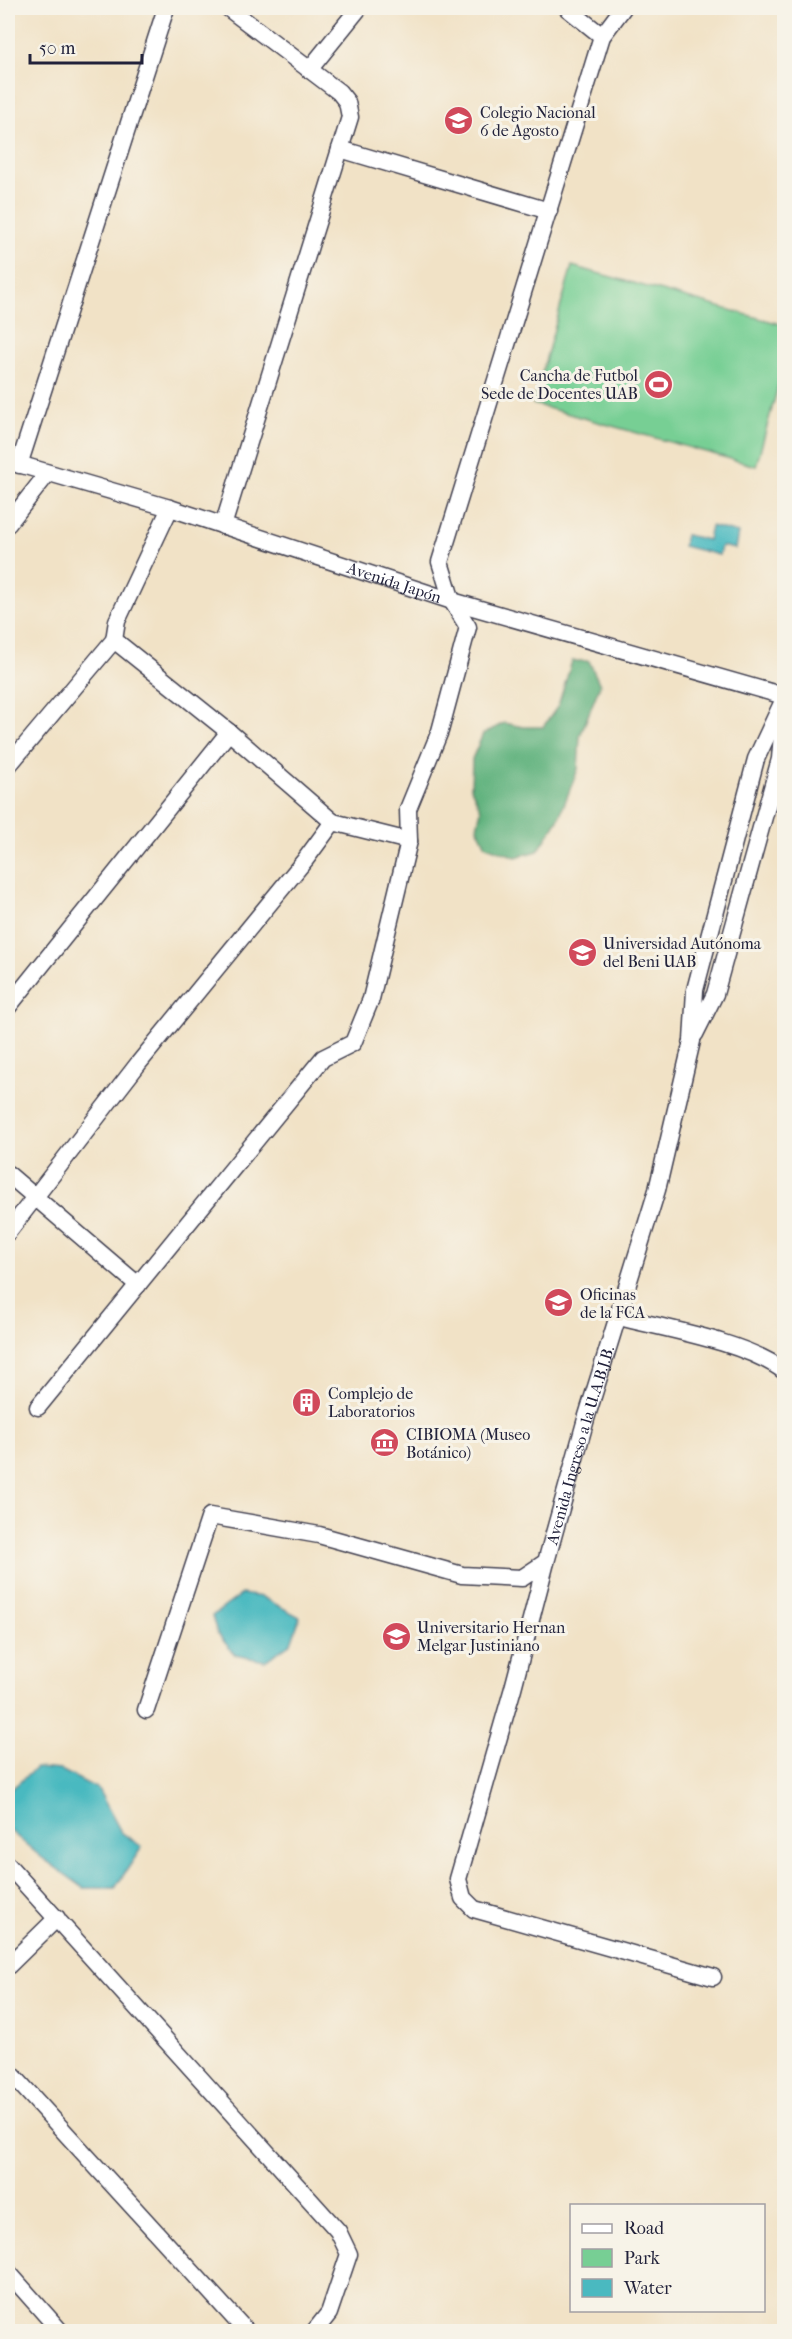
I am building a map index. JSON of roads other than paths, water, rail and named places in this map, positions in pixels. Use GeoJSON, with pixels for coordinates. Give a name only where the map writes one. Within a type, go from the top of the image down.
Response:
{"type":"FeatureCollection","features":[{"type":"Feature","properties":{"kind":"street"},"geometry":{"type":"LineString","coordinates":[[14,463],[166,8]]}},
{"type":"Feature","properties":{"kind":"street"},"geometry":{"type":"LineString","coordinates":[[223,526],[350,117],[347,102],[339,92],[228,8]]}},
{"type":"Feature","properties":{"kind":"street"},"geometry":{"type":"LineString","coordinates":[[309,70],[359,8]]}},
{"type":"Feature","properties":{"kind":"street"},"geometry":{"type":"LineString","coordinates":[[567,8],[602,36]]}},
{"type":"Feature","properties":{"kind":"street"},"geometry":{"type":"LineString","coordinates":[[38,1407],[323,1058],[353,1042],[370,999],[409,841],[408,809],[440,731],[468,627],[452,601],[440,562],[602,36],[622,8]]}},
{"type":"Feature","properties":{"kind":"street"},"geometry":{"type":"LineString","coordinates":[[340,148],[549,211]]}},
{"type":"Feature","properties":{"kind":"street","name":"Avenida Japón"},"geometry":{"type":"LineString","coordinates":[[14,463],[170,508],[452,601],[784,697]]}},
{"type":"Feature","properties":{"kind":"street"},"geometry":{"type":"LineString","coordinates":[[8,524],[48,473]]}},
{"type":"Feature","properties":{"kind":"street"},"geometry":{"type":"LineString","coordinates":[[8,766],[114,640],[117,621],[170,508]]}},
{"type":"Feature","properties":{"kind":"street"},"geometry":{"type":"LineString","coordinates":[[114,640],[229,732],[333,822],[409,841]]}},
{"type":"Feature","properties":{"kind":"street","name":"Avenida Ingreso a la U.A.B.J.B."},"geometry":{"type":"LineString","coordinates":[[146,1710],[210,1516],[319,1535],[462,1575],[522,1578],[546,1562],[586,1419],[657,1190],[692,1041],[695,990],[756,759],[784,697]]}},
{"type":"Feature","properties":{"kind":"street","name":"Avenida Ingreso a la U.A.B.J.B."},"geometry":{"type":"LineString","coordinates":[[692,1041],[715,994],[780,759],[784,709]]}},
{"type":"Feature","properties":{"kind":"street"},"geometry":{"type":"LineString","coordinates":[[8,1007],[229,732]]}},
{"type":"Feature","properties":{"kind":"street"},"geometry":{"type":"LineString","coordinates":[[8,1232],[138,1064],[305,860],[333,822]]}},
{"type":"Feature","properties":{"kind":"street"},"geometry":{"type":"LineString","coordinates":[[8,1174],[138,1285]]}},
{"type":"Feature","properties":{"kind":"street"},"geometry":{"type":"LineString","coordinates":[[619,1317],[740,1348],[762,1357],[784,1371]]}},
{"type":"Feature","properties":{"kind":"street"},"geometry":{"type":"LineString","coordinates":[[546,1562],[513,1688],[458,1879],[463,1898],[474,1909],[713,1977]]}},
{"type":"Feature","properties":{"kind":"street"},"geometry":{"type":"LineString","coordinates":[[8,1865],[338,2231],[349,2254],[329,2313],[314,2331]]}},
{"type":"Feature","properties":{"kind":"street"},"geometry":{"type":"LineString","coordinates":[[8,1966],[57,1918]]}},
{"type":"Feature","properties":{"kind":"street"},"geometry":{"type":"LineString","coordinates":[[8,2070],[247,2331]]}},
{"type":"Feature","properties":{"kind":"street"},"geometry":{"type":"LineString","coordinates":[[8,2272],[61,2331]]}},
{"type":"Feature","properties":{"kind":"water"},"geometry":{"type":"Polygon","coordinates":[[[711,526],[738,533],[735,549],[721,546],[719,555],[683,546],[686,535],[708,540],[711,526]]]}},
{"type":"Feature","properties":{"kind":"water"},"geometry":{"type":"Polygon","coordinates":[[[242,1594],[262,1597],[300,1617],[291,1643],[265,1661],[235,1655],[217,1633],[212,1616],[242,1594]]]}},
{"type":"Feature","properties":{"kind":"water"},"geometry":{"type":"Polygon","coordinates":[[[36,1768],[61,1770],[98,1789],[121,1832],[142,1847],[115,1888],[84,1888],[41,1857],[8,1829],[8,1792],[36,1768]]]}},
{"type":"Feature","properties":{"kind":"place","name":"Colegio Nacional 6 de Agosto"},"geometry":{"type":"Point","coordinates":[459,121]}},
{"type":"Feature","properties":{"kind":"place","name":"Cancha de Futbol Sede de Docentes UAB"},"geometry":{"type":"Point","coordinates":[659,384]}},
{"type":"Feature","properties":{"kind":"place","name":"Universidad Autónoma del Beni UAB"},"geometry":{"type":"Point","coordinates":[582,952]}},
{"type":"Feature","properties":{"kind":"place","name":"Oficinas de la FCA"},"geometry":{"type":"Point","coordinates":[559,1303]}},
{"type":"Feature","properties":{"kind":"place","name":"Complejo de Laboratorios"},"geometry":{"type":"Point","coordinates":[307,1402]}},
{"type":"Feature","properties":{"kind":"place","name":"CIBIOMA (Museo Botánico)"},"geometry":{"type":"Point","coordinates":[385,1443]}},
{"type":"Feature","properties":{"kind":"place","name":"Universitario Hernan Melgar Justiniano"},"geometry":{"type":"Point","coordinates":[396,1636]}}]}
